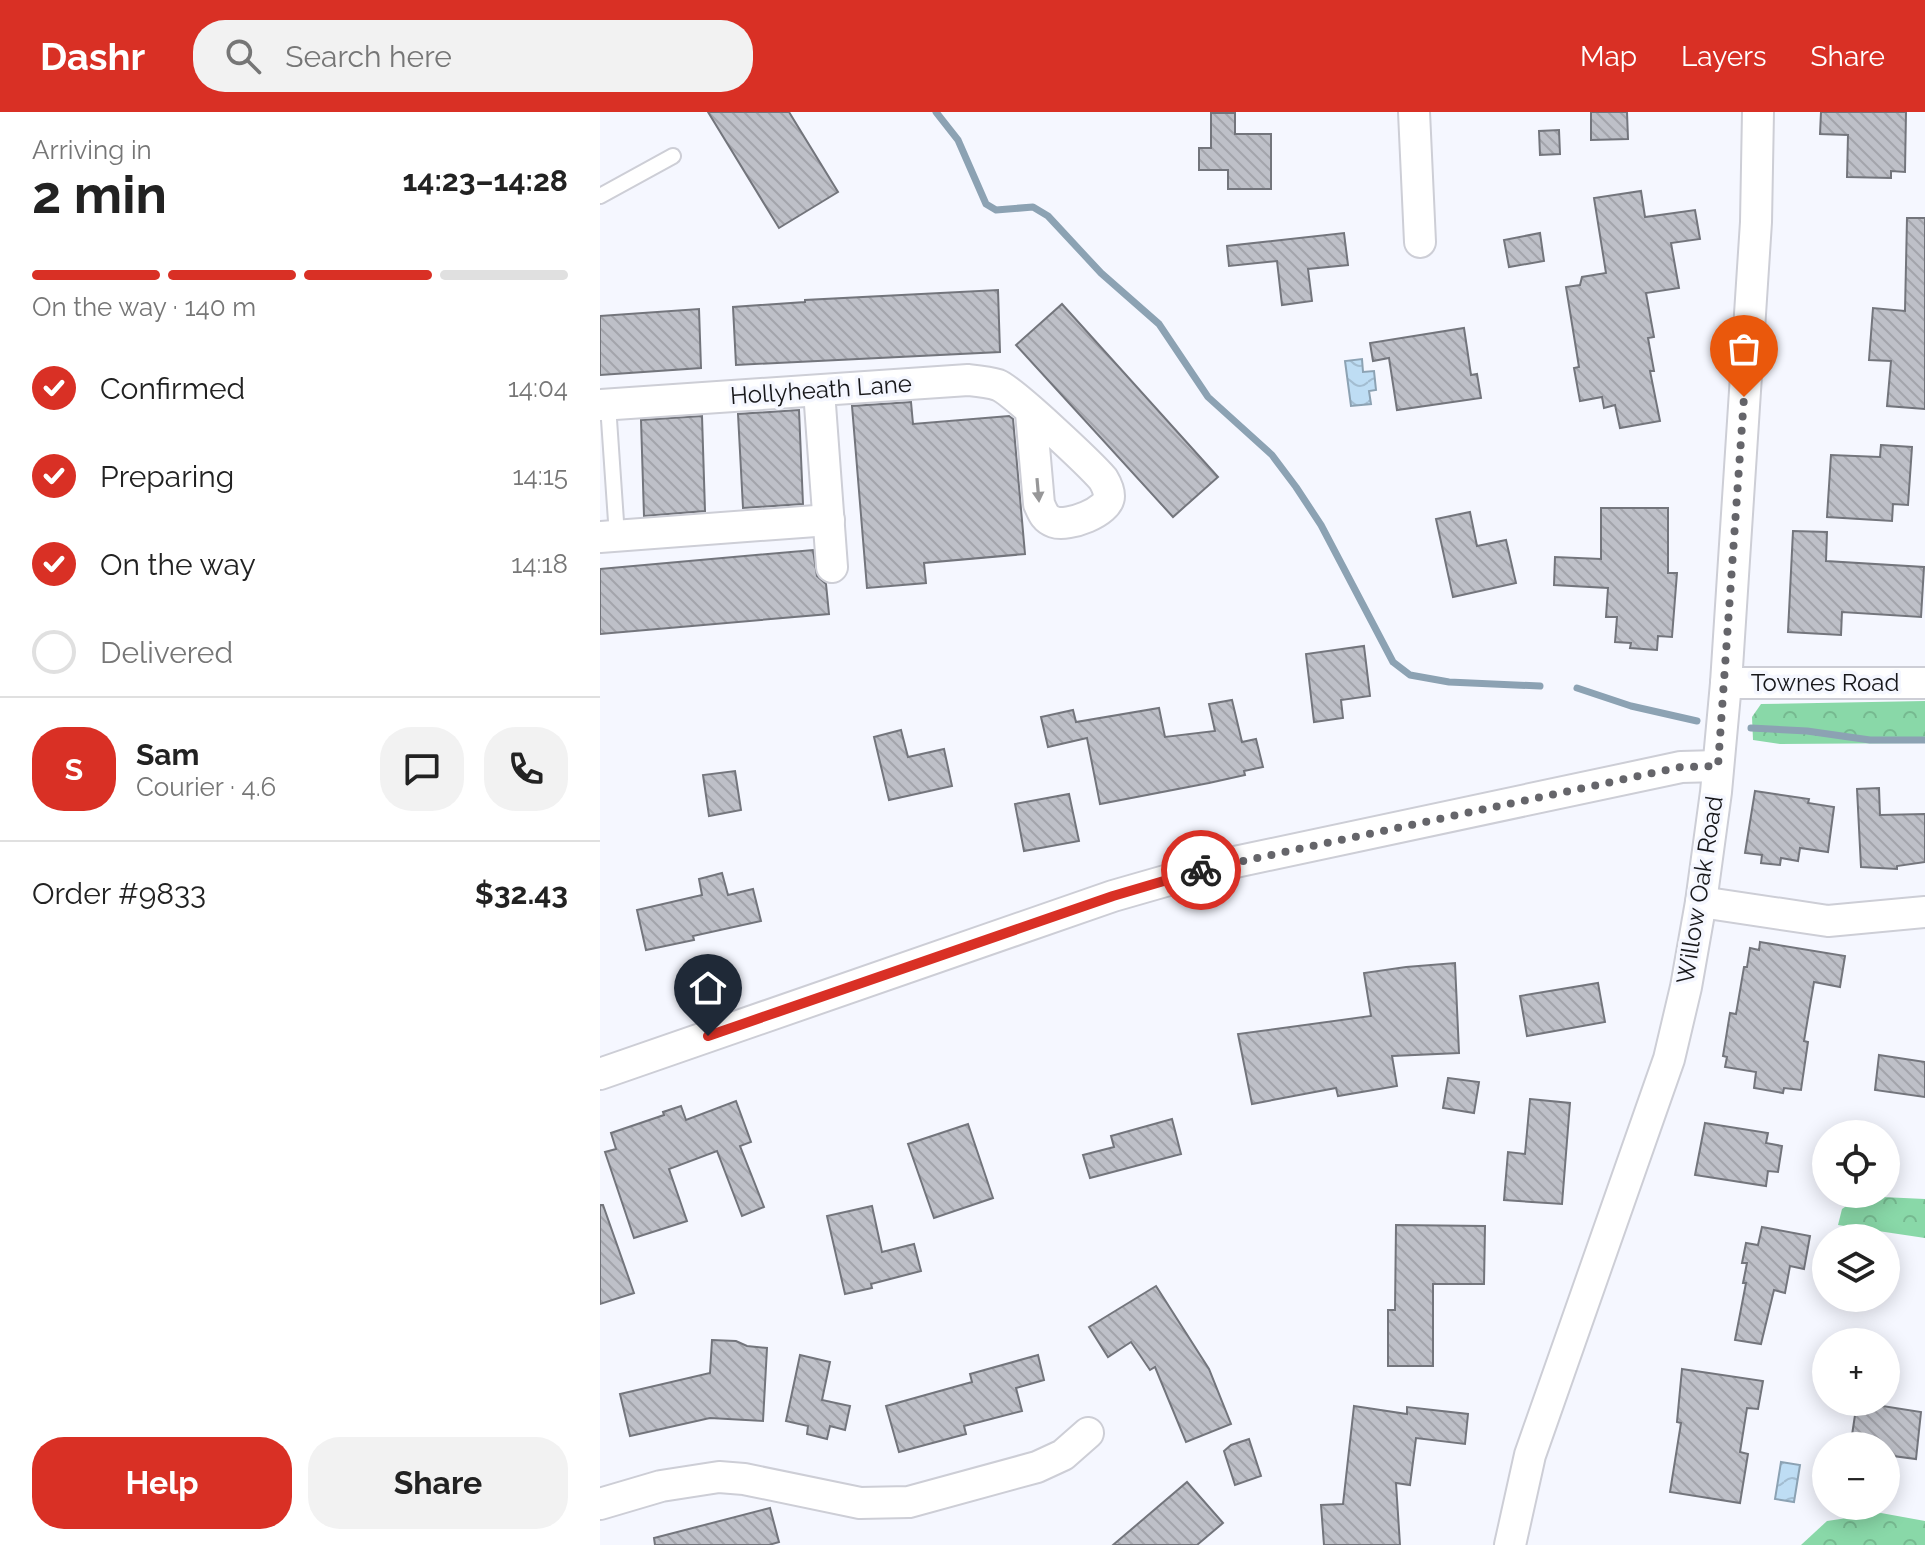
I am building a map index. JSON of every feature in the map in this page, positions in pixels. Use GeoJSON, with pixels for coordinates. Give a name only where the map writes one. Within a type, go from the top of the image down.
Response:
{"type":"FeatureCollection","features":[{"type":"Feature","properties":{"kind":"street"},"geometry":{"type":"LineString","coordinates":[[1414,112],[1420,242]]}},
{"type":"Feature","properties":{"kind":"street","name":"Willow Oak Road"},"geometry":{"type":"LineString","coordinates":[[1510,1545],[1530,1455],[1669,1059],[1701,902],[1726,683],[1756,222],[1758,112]]}},
{"type":"Feature","properties":{"kind":"street","name":"Hollyheath Lane"},"geometry":{"type":"LineString","coordinates":[[604,405],[968,380],[999,385],[1019,398],[1031,413]]}},
{"type":"Feature","properties":{"kind":"street"},"geometry":{"type":"LineString","coordinates":[[819,391],[832,567]]}},
{"type":"Feature","properties":{"kind":"street"},"geometry":{"type":"LineString","coordinates":[[608,536],[829,520]]}},
{"type":"Feature","properties":{"kind":"street","name":"Townes Road"},"geometry":{"type":"LineString","coordinates":[[1726,683],[1925,683]]}},
{"type":"Feature","properties":{"kind":"street"},"geometry":{"type":"LineString","coordinates":[[600,1074],[1113,896],[1221,865],[1681,767],[1718,766]]}},
{"type":"Feature","properties":{"kind":"street"},"geometry":{"type":"LineString","coordinates":[[1701,902],[1828,921],[1925,912]]}},
{"type":"Feature","properties":{"kind":"street"},"geometry":{"type":"LineString","coordinates":[[600,1504],[661,1486],[719,1477],[744,1479],[860,1503],[909,1502],[1037,1467],[1063,1455],[1088,1433]]}},
{"type":"Feature","properties":{"kind":"lane"},"geometry":{"type":"LineString","coordinates":[[600,196],[673,156]]}},
{"type":"Feature","properties":{"kind":"lane"},"geometry":{"type":"LineString","coordinates":[[604,405],[608,536]]}},
{"type":"Feature","properties":{"kind":"green space"},"geometry":{"type":"Polygon","coordinates":[[[1925,701],[1925,743],[1780,744],[1753,740],[1752,717],[1761,704],[1925,701]]]}},
{"type":"Feature","properties":{"kind":"green space"},"geometry":{"type":"Polygon","coordinates":[[[1900,1198],[1925,1199],[1925,1238],[1900,1234],[1900,1224],[1838,1224],[1842,1209],[1900,1208],[1900,1198]]]}},
{"type":"Feature","properties":{"kind":"green space"},"geometry":{"type":"Polygon","coordinates":[[[1900,1516],[1925,1521],[1925,1545],[1801,1545],[1827,1521],[1900,1520],[1900,1516]]]}},
{"type":"Feature","properties":{"kind":"water"},"geometry":{"type":"Polygon","coordinates":[[[1362,359],[1363,372],[1374,371],[1376,390],[1369,391],[1371,404],[1351,406],[1345,361],[1362,359]]]}},
{"type":"Feature","properties":{"kind":"water"},"geometry":{"type":"Polygon","coordinates":[[[1781,1462],[1800,1465],[1794,1502],[1775,1499],[1781,1462]]]}},
{"type":"Feature","properties":{"kind":"building"},"geometry":{"type":"Polygon","coordinates":[[[708,112],[789,112],[838,192],[779,228],[708,112]]]}},
{"type":"Feature","properties":{"kind":"building"},"geometry":{"type":"Polygon","coordinates":[[[1591,112],[1627,112],[1628,139],[1591,140],[1591,112]]]}},
{"type":"Feature","properties":{"kind":"building"},"geometry":{"type":"Polygon","coordinates":[[[1821,112],[1906,112],[1905,172],[1891,171],[1891,178],[1847,177],[1848,135],[1820,134],[1821,112]]]}},
{"type":"Feature","properties":{"kind":"building"},"geometry":{"type":"Polygon","coordinates":[[[1211,113],[1235,113],[1235,134],[1271,134],[1271,189],[1228,189],[1228,170],[1199,170],[1199,148],[1211,148],[1211,113]]]}},
{"type":"Feature","properties":{"kind":"building"},"geometry":{"type":"Polygon","coordinates":[[[1559,130],[1560,154],[1540,155],[1539,131],[1559,130]]]}},
{"type":"Feature","properties":{"kind":"building"},"geometry":{"type":"Polygon","coordinates":[[[1641,191],[1645,217],[1695,210],[1700,239],[1671,243],[1679,288],[1646,293],[1654,337],[1648,338],[1654,371],[1650,371],[1660,421],[1620,428],[1615,405],[1604,408],[1602,397],[1580,401],[1574,368],[1579,367],[1566,287],[1580,285],[1582,277],[1606,273],[1594,198],[1641,191]]]}},
{"type":"Feature","properties":{"kind":"building"},"geometry":{"type":"Polygon","coordinates":[[[1907,218],[1925,218],[1925,409],[1887,406],[1891,361],[1869,360],[1873,308],[1905,311],[1907,218]]]}},
{"type":"Feature","properties":{"kind":"building"},"geometry":{"type":"Polygon","coordinates":[[[1344,233],[1348,265],[1308,269],[1312,301],[1282,305],[1277,261],[1229,266],[1227,246],[1344,233]]]}},
{"type":"Feature","properties":{"kind":"building"},"geometry":{"type":"Polygon","coordinates":[[[1540,233],[1544,261],[1509,267],[1504,240],[1540,233]]]}},
{"type":"Feature","properties":{"kind":"building"},"geometry":{"type":"Polygon","coordinates":[[[998,290],[1000,352],[736,365],[733,307],[998,290]]]}},
{"type":"Feature","properties":{"kind":"building"},"geometry":{"type":"Polygon","coordinates":[[[1062,304],[1218,477],[1173,517],[1016,345],[1062,304]]]}},
{"type":"Feature","properties":{"kind":"building"},"geometry":{"type":"Polygon","coordinates":[[[699,309],[701,368],[600,375],[600,316],[699,309]]]}},
{"type":"Feature","properties":{"kind":"building"},"geometry":{"type":"Polygon","coordinates":[[[1464,328],[1471,375],[1477,374],[1481,398],[1397,410],[1389,358],[1373,361],[1370,343],[1464,328]]]}},
{"type":"Feature","properties":{"kind":"building"},"geometry":{"type":"Polygon","coordinates":[[[911,402],[913,424],[1009,416],[1013,419],[1025,554],[924,563],[926,583],[867,588],[852,406],[911,402]]]}},
{"type":"Feature","properties":{"kind":"building"},"geometry":{"type":"Polygon","coordinates":[[[799,410],[803,504],[743,508],[738,414],[799,410]]]}},
{"type":"Feature","properties":{"kind":"building"},"geometry":{"type":"Polygon","coordinates":[[[702,416],[705,511],[644,516],[641,420],[702,416]]]}},
{"type":"Feature","properties":{"kind":"building"},"geometry":{"type":"Polygon","coordinates":[[[1881,445],[1912,447],[1908,505],[1893,504],[1892,521],[1827,517],[1831,455],[1880,457],[1881,445]]]}},
{"type":"Feature","properties":{"kind":"building"},"geometry":{"type":"Polygon","coordinates":[[[1601,508],[1668,508],[1668,573],[1677,573],[1672,637],[1658,636],[1657,650],[1630,648],[1631,643],[1615,642],[1617,617],[1606,617],[1608,588],[1554,585],[1555,557],[1601,559],[1601,508]]]}},
{"type":"Feature","properties":{"kind":"building"},"geometry":{"type":"Polygon","coordinates":[[[1470,512],[1477,546],[1506,540],[1516,583],[1453,597],[1436,519],[1470,512]]]}},
{"type":"Feature","properties":{"kind":"building"},"geometry":{"type":"Polygon","coordinates":[[[1793,531],[1827,532],[1826,561],[1924,567],[1921,617],[1842,612],[1841,635],[1788,632],[1793,531]]]}},
{"type":"Feature","properties":{"kind":"building"},"geometry":{"type":"Polygon","coordinates":[[[813,550],[817,576],[826,584],[829,614],[600,634],[600,569],[813,550]]]}},
{"type":"Feature","properties":{"kind":"building"},"geometry":{"type":"Polygon","coordinates":[[[1364,646],[1370,696],[1341,700],[1343,718],[1314,722],[1306,654],[1364,646]]]}},
{"type":"Feature","properties":{"kind":"building"},"geometry":{"type":"Polygon","coordinates":[[[1232,700],[1242,742],[1256,739],[1263,767],[1244,771],[1245,775],[1100,804],[1087,738],[1048,747],[1041,717],[1073,710],[1076,722],[1159,708],[1165,737],[1215,731],[1209,704],[1232,700]]]}},
{"type":"Feature","properties":{"kind":"building"},"geometry":{"type":"Polygon","coordinates":[[[901,730],[908,757],[944,749],[952,786],[889,800],[874,737],[901,730]]]}},
{"type":"Feature","properties":{"kind":"building"},"geometry":{"type":"Polygon","coordinates":[[[735,771],[741,810],[709,816],[703,775],[735,771]]]}},
{"type":"Feature","properties":{"kind":"building"},"geometry":{"type":"Polygon","coordinates":[[[1879,788],[1880,815],[1925,814],[1925,862],[1897,866],[1897,869],[1861,867],[1857,789],[1879,788]]]}},
{"type":"Feature","properties":{"kind":"building"},"geometry":{"type":"Polygon","coordinates":[[[1755,791],[1809,799],[1808,803],[1834,807],[1828,852],[1800,848],[1798,861],[1781,858],[1780,865],[1761,863],[1762,855],[1745,853],[1755,791]]]}},
{"type":"Feature","properties":{"kind":"building"},"geometry":{"type":"Polygon","coordinates":[[[1069,794],[1079,841],[1024,851],[1015,804],[1069,794]]]}},
{"type":"Feature","properties":{"kind":"building"},"geometry":{"type":"Polygon","coordinates":[[[722,873],[728,895],[753,889],[761,921],[646,950],[637,910],[702,895],[699,879],[722,873]]]}},
{"type":"Feature","properties":{"kind":"building"},"geometry":{"type":"Polygon","coordinates":[[[1760,942],[1845,956],[1840,987],[1814,982],[1804,1041],[1808,1042],[1801,1090],[1784,1088],[1783,1093],[1754,1088],[1756,1072],[1725,1067],[1727,1057],[1723,1056],[1730,1013],[1736,1014],[1750,948],[1759,950],[1760,942]]]}},
{"type":"Feature","properties":{"kind":"building"},"geometry":{"type":"Polygon","coordinates":[[[1455,963],[1459,1053],[1392,1056],[1397,1086],[1338,1096],[1336,1088],[1252,1104],[1238,1034],[1371,1016],[1364,973],[1455,963]]]}},
{"type":"Feature","properties":{"kind":"building"},"geometry":{"type":"Polygon","coordinates":[[[1598,983],[1605,1022],[1527,1036],[1520,996],[1598,983]]]}},
{"type":"Feature","properties":{"kind":"building"},"geometry":{"type":"Polygon","coordinates":[[[1879,1055],[1925,1062],[1925,1097],[1875,1090],[1879,1055]]]}},
{"type":"Feature","properties":{"kind":"building"},"geometry":{"type":"Polygon","coordinates":[[[1448,1078],[1479,1082],[1474,1113],[1443,1108],[1448,1078]]]}},
{"type":"Feature","properties":{"kind":"building"},"geometry":{"type":"Polygon","coordinates":[[[1530,1099],[1570,1103],[1562,1204],[1504,1200],[1508,1152],[1525,1154],[1530,1099]]]}},
{"type":"Feature","properties":{"kind":"building"},"geometry":{"type":"Polygon","coordinates":[[[736,1101],[751,1142],[740,1146],[764,1207],[742,1216],[717,1151],[669,1169],[687,1221],[634,1238],[605,1152],[616,1149],[611,1133],[681,1106],[686,1120],[736,1101]]]}},
{"type":"Feature","properties":{"kind":"building"},"geometry":{"type":"Polygon","coordinates":[[[1172,1119],[1181,1154],[1090,1178],[1083,1155],[1114,1147],[1111,1136],[1172,1119]]]}},
{"type":"Feature","properties":{"kind":"building"},"geometry":{"type":"Polygon","coordinates":[[[1705,1123],[1768,1133],[1766,1143],[1782,1146],[1778,1172],[1768,1171],[1766,1186],[1695,1175],[1705,1123]]]}},
{"type":"Feature","properties":{"kind":"building"},"geometry":{"type":"Polygon","coordinates":[[[968,1124],[993,1198],[934,1218],[908,1144],[968,1124]]]}},
{"type":"Feature","properties":{"kind":"building"},"geometry":{"type":"Polygon","coordinates":[[[600,1205],[603,1205],[634,1293],[600,1304],[600,1205]]]}},
{"type":"Feature","properties":{"kind":"building"},"geometry":{"type":"Polygon","coordinates":[[[872,1206],[882,1252],[914,1244],[921,1271],[845,1294],[827,1216],[872,1206]]]}},
{"type":"Feature","properties":{"kind":"building"},"geometry":{"type":"Polygon","coordinates":[[[1396,1225],[1485,1226],[1484,1284],[1433,1284],[1433,1366],[1388,1366],[1388,1310],[1395,1310],[1396,1225]]]}},
{"type":"Feature","properties":{"kind":"building"},"geometry":{"type":"Polygon","coordinates":[[[1762,1227],[1810,1236],[1804,1269],[1790,1266],[1785,1293],[1774,1290],[1761,1344],[1735,1340],[1746,1283],[1743,1283],[1747,1263],[1742,1263],[1746,1243],[1758,1245],[1762,1227]]]}},
{"type":"Feature","properties":{"kind":"building"},"geometry":{"type":"Polygon","coordinates":[[[1156,1286],[1209,1369],[1231,1424],[1186,1442],[1155,1367],[1150,1370],[1131,1342],[1108,1357],[1089,1327],[1156,1286]]]}},
{"type":"Feature","properties":{"kind":"building"},"geometry":{"type":"Polygon","coordinates":[[[712,1340],[736,1341],[747,1346],[767,1348],[763,1421],[710,1418],[630,1436],[620,1394],[710,1373],[712,1340]]]}},
{"type":"Feature","properties":{"kind":"building"},"geometry":{"type":"Polygon","coordinates":[[[800,1355],[830,1362],[822,1400],[850,1406],[845,1430],[830,1426],[827,1439],[807,1434],[808,1426],[786,1421],[800,1355]]]}},
{"type":"Feature","properties":{"kind":"building"},"geometry":{"type":"Polygon","coordinates":[[[1038,1355],[1044,1380],[1016,1388],[1022,1411],[964,1426],[966,1434],[899,1452],[886,1406],[972,1382],[970,1374],[1038,1355]]]}},
{"type":"Feature","properties":{"kind":"building"},"geometry":{"type":"Polygon","coordinates":[[[1682,1369],[1763,1381],[1758,1409],[1747,1408],[1740,1452],[1748,1454],[1740,1503],[1670,1492],[1681,1423],[1677,1422],[1682,1369]]]}},
{"type":"Feature","properties":{"kind":"building"},"geometry":{"type":"Polygon","coordinates":[[[1354,1406],[1407,1414],[1407,1407],[1468,1414],[1465,1444],[1416,1438],[1410,1485],[1396,1483],[1400,1545],[1324,1545],[1321,1505],[1343,1504],[1354,1406]]]}},
{"type":"Feature","properties":{"kind":"building"},"geometry":{"type":"Polygon","coordinates":[[[1900,1409],[1921,1412],[1916,1459],[1900,1457],[1900,1432],[1852,1432],[1855,1416],[1900,1416],[1900,1409]]]}},
{"type":"Feature","properties":{"kind":"building"},"geometry":{"type":"Polygon","coordinates":[[[1249,1439],[1261,1476],[1235,1485],[1224,1451],[1249,1439]]]}},
{"type":"Feature","properties":{"kind":"building"},"geometry":{"type":"Polygon","coordinates":[[[1187,1482],[1223,1523],[1197,1545],[1113,1545],[1187,1482]]]}},
{"type":"Feature","properties":{"kind":"building"},"geometry":{"type":"Polygon","coordinates":[[[770,1508],[779,1542],[769,1545],[655,1545],[654,1538],[770,1508]]]}},
{"type":"Feature","properties":{"kind":"waterway"},"geometry":{"type":"LineString","coordinates":[[936,112],[958,140],[986,204],[996,210],[1033,207],[1048,216],[1101,273],[1159,324],[1208,397],[1272,455],[1321,525],[1393,662],[1410,675],[1449,682],[1540,686]]}},
{"type":"Feature","properties":{"kind":"waterway"},"geometry":{"type":"LineString","coordinates":[[1577,688],[1631,706],[1697,721]]}},
{"type":"Feature","properties":{"kind":"waterway"},"geometry":{"type":"LineString","coordinates":[[1751,728],[1807,731],[1870,740],[1925,740]]}},
{"type":"Feature","properties":{"kind":"way so far"},"geometry":{"type":"LineString","coordinates":[[1201,870],[1681,767],[1718,766],[1744,397]]}},
{"type":"Feature","properties":{"kind":"route"},"geometry":{"type":"LineString","coordinates":[[708,1036],[1113,896],[1201,870]]}}]}
